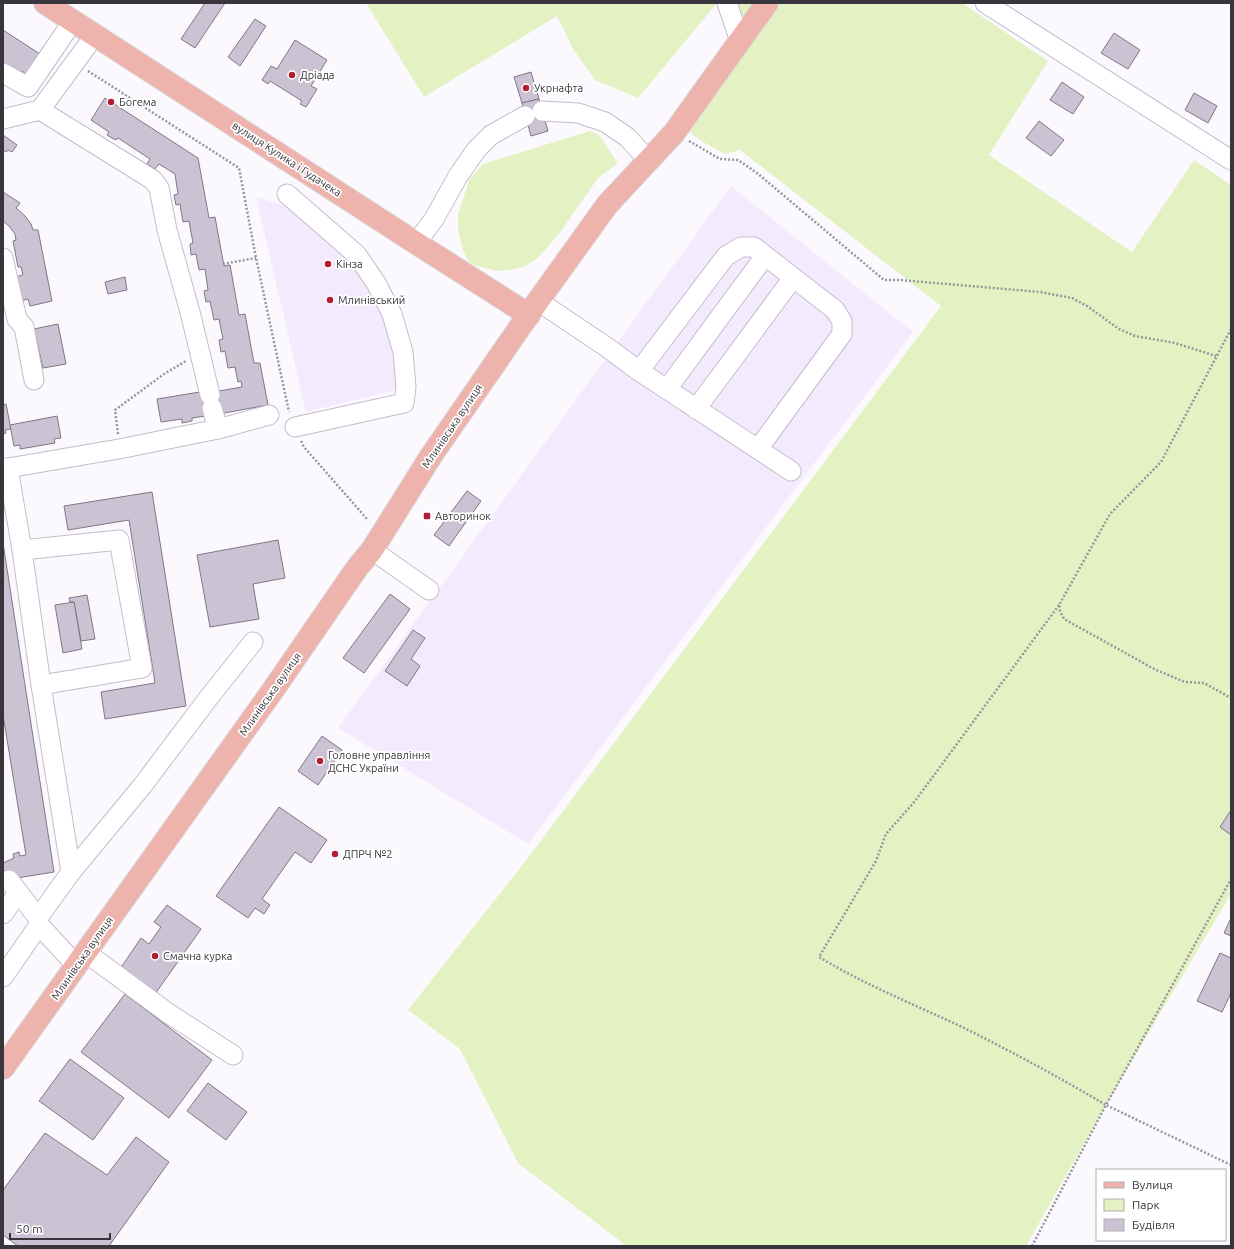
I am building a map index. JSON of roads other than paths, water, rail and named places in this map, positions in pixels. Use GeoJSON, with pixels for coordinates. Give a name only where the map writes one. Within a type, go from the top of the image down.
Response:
{"type":"FeatureCollection","features":[{"type":"Feature","properties":{"kind":"main road","name":"вулиця Кулика і Гудачека"},"geometry":{"type":"LineString","coordinates":[[45,3],[416,243],[533,308]]}},
{"type":"Feature","properties":{"kind":"main road","name":"Млинівська вулиця"},"geometry":{"type":"LineString","coordinates":[[3,1068],[273,690],[357,568],[372,550],[431,456],[533,308],[607,205],[674,133],[767,3]]}},
{"type":"Feature","properties":{"kind":"street"},"geometry":{"type":"LineString","coordinates":[[727,3],[740,41]]}},
{"type":"Feature","properties":{"kind":"street"},"geometry":{"type":"LineString","coordinates":[[985,3],[1231,160]]}},
{"type":"Feature","properties":{"kind":"street"},"geometry":{"type":"LineString","coordinates":[[3,73],[28,87],[73,21]]}},
{"type":"Feature","properties":{"kind":"street"},"geometry":{"type":"LineString","coordinates":[[3,118],[40,110],[95,34]]}},
{"type":"Feature","properties":{"kind":"street"},"geometry":{"type":"LineString","coordinates":[[40,110],[153,180],[158,188],[167,230],[201,353],[218,429]]}},
{"type":"Feature","properties":{"kind":"street"},"geometry":{"type":"LineString","coordinates":[[416,243],[434,219],[458,176],[476,150],[491,135],[534,113],[578,112],[605,122],[627,137],[649,161]]}},
{"type":"Feature","properties":{"kind":"street"},"geometry":{"type":"LineString","coordinates":[[295,427],[404,402],[406,387],[403,352],[392,314],[376,283],[357,255],[287,200],[301,169]]}},
{"type":"Feature","properties":{"kind":"street"},"geometry":{"type":"LineString","coordinates":[[639,371],[726,256],[741,247],[754,248],[835,310],[842,321],[842,334],[758,449]]}},
{"type":"Feature","properties":{"kind":"street"},"geometry":{"type":"LineString","coordinates":[[667,389],[765,256]]}},
{"type":"Feature","properties":{"kind":"street"},"geometry":{"type":"LineString","coordinates":[[3,258],[10,321],[24,327],[34,380]]}},
{"type":"Feature","properties":{"kind":"street"},"geometry":{"type":"LineString","coordinates":[[696,409],[793,278]]}},
{"type":"Feature","properties":{"kind":"street"},"geometry":{"type":"LineString","coordinates":[[533,308],[608,348],[639,371],[791,471]]}},
{"type":"Feature","properties":{"kind":"street"},"geometry":{"type":"LineString","coordinates":[[72,872],[41,685],[22,550],[5,468],[119,449],[218,429],[268,415]]}},
{"type":"Feature","properties":{"kind":"street"},"geometry":{"type":"LineString","coordinates":[[22,550],[119,540],[142,668],[41,685]]}},
{"type":"Feature","properties":{"kind":"street"},"geometry":{"type":"LineString","coordinates":[[372,550],[429,590]]}},
{"type":"Feature","properties":{"kind":"street"},"geometry":{"type":"LineString","coordinates":[[3,977],[72,872],[143,786],[210,696],[253,642]]}},
{"type":"Feature","properties":{"kind":"street"},"geometry":{"type":"LineString","coordinates":[[3,914],[14,886],[39,922],[80,959],[233,1055]]}},
{"type":"Feature","properties":{"kind":"place","name":"Дріада"},"geometry":{"type":"Point","coordinates":[292,75]}},
{"type":"Feature","properties":{"kind":"place","name":"Укрнафта"},"geometry":{"type":"Point","coordinates":[526,88]}},
{"type":"Feature","properties":{"kind":"place","name":"Богема"},"geometry":{"type":"Point","coordinates":[111,102]}},
{"type":"Feature","properties":{"kind":"place","name":"Кінза"},"geometry":{"type":"Point","coordinates":[328,264]}},
{"type":"Feature","properties":{"kind":"place","name":"Млинівський"},"geometry":{"type":"Point","coordinates":[330,300]}},
{"type":"Feature","properties":{"kind":"place","name":"Авторинок"},"geometry":{"type":"Point","coordinates":[427,516]}},
{"type":"Feature","properties":{"kind":"place","name":"Головне управління ДСНС України"},"geometry":{"type":"Point","coordinates":[320,761]}},
{"type":"Feature","properties":{"kind":"place","name":"ДПРЧ №2"},"geometry":{"type":"Point","coordinates":[335,854]}},
{"type":"Feature","properties":{"kind":"place","name":"Смачна курка"},"geometry":{"type":"Point","coordinates":[155,956]}}]}
